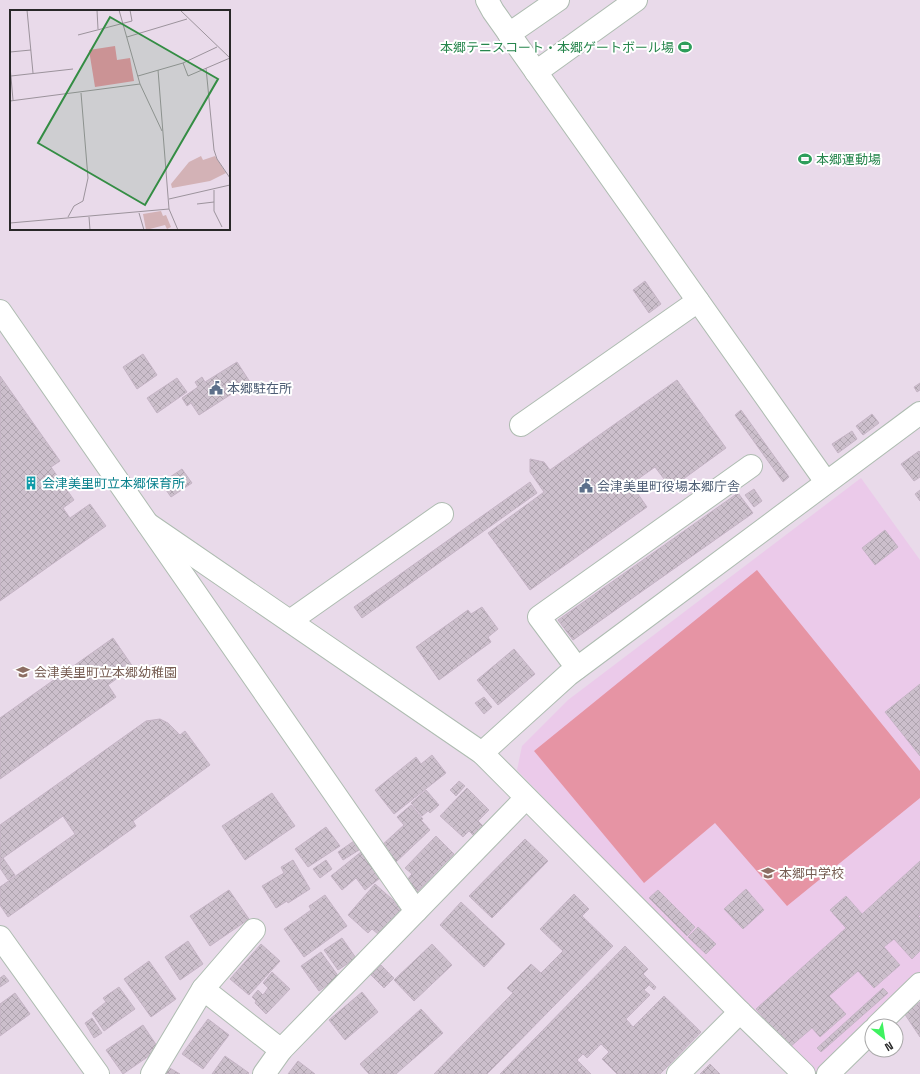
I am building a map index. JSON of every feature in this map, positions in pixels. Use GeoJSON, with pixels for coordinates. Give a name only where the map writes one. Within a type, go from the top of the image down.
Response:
{"type":"FeatureCollection","features":[{"type":"Feature","properties":{"kind":"street"},"geometry":{"type":"LineString","coordinates":[[487,0],[509,34],[826,482]]}},
{"type":"Feature","properties":{"kind":"street"},"geometry":{"type":"LineString","coordinates":[[509,34],[558,0]]}},
{"type":"Feature","properties":{"kind":"street"},"geometry":{"type":"LineString","coordinates":[[536,72],[636,0]]}},
{"type":"Feature","properties":{"kind":"street"},"geometry":{"type":"LineString","coordinates":[[522,425],[698,301]]}},
{"type":"Feature","properties":{"kind":"street"},"geometry":{"type":"LineString","coordinates":[[0,311],[416,911]]}},
{"type":"Feature","properties":{"kind":"street"},"geometry":{"type":"LineString","coordinates":[[482,753],[577,668],[920,413]]}},
{"type":"Feature","properties":{"kind":"street"},"geometry":{"type":"LineString","coordinates":[[577,668],[539,617],[751,466]]}},
{"type":"Feature","properties":{"kind":"street"},"geometry":{"type":"LineString","coordinates":[[290,621],[442,514]]}},
{"type":"Feature","properties":{"kind":"street"},"geometry":{"type":"LineString","coordinates":[[148,524],[482,753],[740,1012],[804,1074]]}},
{"type":"Feature","properties":{"kind":"street"},"geometry":{"type":"LineString","coordinates":[[264,1074],[281,1050],[526,798]]}},
{"type":"Feature","properties":{"kind":"street"},"geometry":{"type":"LineString","coordinates":[[152,1074],[203,989],[254,930]]}},
{"type":"Feature","properties":{"kind":"street"},"geometry":{"type":"LineString","coordinates":[[0,937],[98,1074]]}},
{"type":"Feature","properties":{"kind":"street"},"geometry":{"type":"LineString","coordinates":[[885,1018],[920,984]]}},
{"type":"Feature","properties":{"kind":"street"},"geometry":{"type":"LineString","coordinates":[[203,989],[281,1050]]}},
{"type":"Feature","properties":{"kind":"street"},"geometry":{"type":"LineString","coordinates":[[678,1074],[740,1012]]}},
{"type":"Feature","properties":{"kind":"street"},"geometry":{"type":"LineString","coordinates":[[828,1074],[864,1039]]}},
{"type":"Feature","properties":{"kind":"shaded area","name":"本郷中学校"},"geometry":{"type":"Polygon","coordinates":[[[861,478],[920,560],[920,977],[877,1018],[864,1018],[864,1031],[819,1074],[811,1074],[517,770],[522,746],[568,700],[861,478]]]}},
{"type":"Feature","properties":{"kind":"shaded area"},"geometry":{"type":"Polygon","coordinates":[[[757,570],[920,771],[920,798],[787,906],[715,823],[644,883],[534,751],[757,570]]]}},
{"type":"Feature","properties":{"kind":"building"},"geometry":{"type":"Polygon","coordinates":[[[645,281],[661,304],[649,313],[633,290],[645,281]]]}},
{"type":"Feature","properties":{"kind":"building"},"geometry":{"type":"Polygon","coordinates":[[[143,354],[157,375],[137,389],[123,367],[143,354]]]}},
{"type":"Feature","properties":{"kind":"building"},"geometry":{"type":"Polygon","coordinates":[[[237,362],[250,382],[199,415],[191,403],[187,406],[182,398],[198,387],[195,382],[202,377],[205,382],[237,362]]]}},
{"type":"Feature","properties":{"kind":"building","name":"会津美里町立本郷保育所"},"geometry":{"type":"Polygon","coordinates":[[[0,376],[60,461],[51,467],[74,500],[63,508],[70,518],[90,504],[106,526],[0,601],[0,376]]]}},
{"type":"Feature","properties":{"kind":"building"},"geometry":{"type":"Polygon","coordinates":[[[177,378],[187,392],[157,413],[147,398],[177,378]]]}},
{"type":"Feature","properties":{"kind":"building","name":"会津美里町役場本郷庁舎"},"geometry":{"type":"Polygon","coordinates":[[[677,380],[726,448],[671,488],[655,467],[631,484],[647,507],[530,590],[488,533],[544,492],[530,472],[530,459],[544,462],[550,470],[677,380]]]}},
{"type":"Feature","properties":{"kind":"building"},"geometry":{"type":"Polygon","coordinates":[[[920,383],[920,390],[917,392],[914,387],[920,383]]]}},
{"type":"Feature","properties":{"kind":"building"},"geometry":{"type":"Polygon","coordinates":[[[741,410],[789,477],[783,482],[735,415],[741,410]]]}},
{"type":"Feature","properties":{"kind":"building"},"geometry":{"type":"Polygon","coordinates":[[[872,414],[879,423],[863,435],[856,426],[872,414]]]}},
{"type":"Feature","properties":{"kind":"building"},"geometry":{"type":"Polygon","coordinates":[[[852,431],[857,439],[838,453],[832,444],[852,431]]]}},
{"type":"Feature","properties":{"kind":"building"},"geometry":{"type":"Polygon","coordinates":[[[919,451],[920,477],[914,481],[901,464],[919,451]]]}},
{"type":"Feature","properties":{"kind":"building"},"geometry":{"type":"Polygon","coordinates":[[[182,469],[192,483],[171,497],[161,483],[182,469]]]}},
{"type":"Feature","properties":{"kind":"building"},"geometry":{"type":"Polygon","coordinates":[[[530,482],[537,493],[362,618],[354,607],[530,482]]]}},
{"type":"Feature","properties":{"kind":"building"},"geometry":{"type":"Polygon","coordinates":[[[754,489],[762,501],[754,507],[745,495],[754,489]]]}},
{"type":"Feature","properties":{"kind":"building"},"geometry":{"type":"Polygon","coordinates":[[[920,490],[920,501],[915,494],[920,490]]]}},
{"type":"Feature","properties":{"kind":"building"},"geometry":{"type":"Polygon","coordinates":[[[738,493],[753,513],[573,640],[558,620],[738,493]]]}},
{"type":"Feature","properties":{"kind":"building"},"geometry":{"type":"Polygon","coordinates":[[[885,530],[898,547],[875,565],[862,548],[885,530]]]}},
{"type":"Feature","properties":{"kind":"building"},"geometry":{"type":"Polygon","coordinates":[[[482,607],[498,629],[488,637],[491,642],[439,680],[416,647],[468,610],[471,614],[482,607]]]}},
{"type":"Feature","properties":{"kind":"building"},"geometry":{"type":"Polygon","coordinates":[[[113,638],[133,667],[108,685],[116,697],[0,779],[0,718],[113,638]]]}},
{"type":"Feature","properties":{"kind":"building"},"geometry":{"type":"Polygon","coordinates":[[[514,649],[535,674],[498,705],[477,680],[514,649]]]}},
{"type":"Feature","properties":{"kind":"building"},"geometry":{"type":"Polygon","coordinates":[[[920,684],[920,756],[885,712],[920,684]]]}},
{"type":"Feature","properties":{"kind":"building"},"geometry":{"type":"Polygon","coordinates":[[[484,697],[492,707],[484,714],[475,703],[484,697]]]}},
{"type":"Feature","properties":{"kind":"building"},"geometry":{"type":"Polygon","coordinates":[[[160,719],[168,723],[180,735],[185,731],[210,765],[133,821],[136,826],[8,917],[0,905],[0,887],[75,834],[63,816],[0,860],[0,825],[146,721],[160,719]]]}},
{"type":"Feature","properties":{"kind":"building"},"geometry":{"type":"Polygon","coordinates":[[[432,755],[446,773],[394,814],[375,790],[416,757],[421,764],[432,755]]]}},
{"type":"Feature","properties":{"kind":"building"},"geometry":{"type":"Polygon","coordinates":[[[459,781],[465,786],[456,796],[450,790],[459,781]]]}},
{"type":"Feature","properties":{"kind":"building"},"geometry":{"type":"Polygon","coordinates":[[[467,788],[489,810],[478,821],[483,826],[474,836],[469,831],[463,837],[440,816],[467,788]]]}},
{"type":"Feature","properties":{"kind":"building"},"geometry":{"type":"Polygon","coordinates":[[[426,790],[439,805],[430,813],[428,811],[422,816],[411,803],[426,790]]]}},
{"type":"Feature","properties":{"kind":"building"},"geometry":{"type":"Polygon","coordinates":[[[272,793],[295,826],[245,860],[222,826],[272,793]]]}},
{"type":"Feature","properties":{"kind":"building"},"geometry":{"type":"Polygon","coordinates":[[[411,805],[430,830],[396,862],[381,846],[404,825],[397,817],[411,805]]]}},
{"type":"Feature","properties":{"kind":"building"},"geometry":{"type":"Polygon","coordinates":[[[326,827],[340,846],[308,867],[295,849],[326,827]]]}},
{"type":"Feature","properties":{"kind":"building"},"geometry":{"type":"Polygon","coordinates":[[[436,836],[454,854],[417,892],[406,881],[412,874],[405,868],[436,836]]]}},
{"type":"Feature","properties":{"kind":"building"},"geometry":{"type":"Polygon","coordinates":[[[525,839],[548,861],[492,918],[469,896],[525,839]]]}},
{"type":"Feature","properties":{"kind":"building"},"geometry":{"type":"Polygon","coordinates":[[[354,841],[359,850],[343,860],[338,852],[354,841]]]}},
{"type":"Feature","properties":{"kind":"building"},"geometry":{"type":"Polygon","coordinates":[[[361,852],[380,878],[365,890],[356,878],[342,890],[331,876],[361,852]]]}},
{"type":"Feature","properties":{"kind":"building"},"geometry":{"type":"Polygon","coordinates":[[[3,858],[15,875],[8,880],[0,868],[0,861],[3,858]]]}},
{"type":"Feature","properties":{"kind":"building"},"geometry":{"type":"Polygon","coordinates":[[[293,860],[310,889],[288,903],[287,901],[276,908],[262,886],[284,873],[281,867],[293,860]]]}},
{"type":"Feature","properties":{"kind":"building"},"geometry":{"type":"Polygon","coordinates":[[[326,860],[332,869],[320,878],[313,869],[326,860]]]}},
{"type":"Feature","properties":{"kind":"building"},"geometry":{"type":"Polygon","coordinates":[[[920,861],[920,915],[918,916],[920,918],[920,951],[912,959],[894,939],[884,947],[900,965],[874,988],[858,971],[829,996],[846,1014],[820,1037],[812,1028],[790,1047],[756,1009],[846,928],[830,910],[846,896],[862,914],[920,861]]]}},
{"type":"Feature","properties":{"kind":"building"},"geometry":{"type":"Polygon","coordinates":[[[375,884],[402,908],[378,934],[372,929],[368,933],[348,915],[375,884]]]}},
{"type":"Feature","properties":{"kind":"building"},"geometry":{"type":"Polygon","coordinates":[[[746,889],[764,910],[743,929],[724,909],[746,889]]]}},
{"type":"Feature","properties":{"kind":"building"},"geometry":{"type":"Polygon","coordinates":[[[229,890],[249,919],[210,946],[190,916],[229,890]]]}},
{"type":"Feature","properties":{"kind":"building"},"geometry":{"type":"Polygon","coordinates":[[[658,890],[695,927],[687,936],[649,898],[658,890]]]}},
{"type":"Feature","properties":{"kind":"building"},"geometry":{"type":"Polygon","coordinates":[[[574,894],[589,909],[582,916],[613,946],[487,1074],[434,1074],[513,993],[507,988],[531,964],[541,973],[563,951],[540,929],[574,894]]]}},
{"type":"Feature","properties":{"kind":"building"},"geometry":{"type":"Polygon","coordinates":[[[325,895],[347,926],[304,957],[284,929],[311,910],[309,906],[325,895]]]}},
{"type":"Feature","properties":{"kind":"building"},"geometry":{"type":"Polygon","coordinates":[[[461,902],[505,944],[484,967],[440,925],[461,902]]]}},
{"type":"Feature","properties":{"kind":"building"},"geometry":{"type":"Polygon","coordinates":[[[698,927],[716,944],[706,954],[688,937],[698,927]]]}},
{"type":"Feature","properties":{"kind":"building"},"geometry":{"type":"Polygon","coordinates":[[[342,938],[356,958],[338,970],[324,950],[342,938]]]}},
{"type":"Feature","properties":{"kind":"building"},"geometry":{"type":"Polygon","coordinates":[[[188,941],[203,964],[180,980],[165,957],[188,941]]]}},
{"type":"Feature","properties":{"kind":"building"},"geometry":{"type":"Polygon","coordinates":[[[261,944],[280,961],[249,995],[230,979],[261,944]]]}},
{"type":"Feature","properties":{"kind":"building"},"geometry":{"type":"Polygon","coordinates":[[[432,944],[452,965],[414,1001],[394,980],[432,944]]]}},
{"type":"Feature","properties":{"kind":"building"},"geometry":{"type":"Polygon","coordinates":[[[625,946],[648,969],[643,974],[656,987],[654,990],[649,985],[644,990],[650,995],[626,1019],[633,1027],[664,996],[701,1032],[660,1074],[617,1074],[602,1059],[609,1052],[601,1044],[587,1058],[583,1054],[577,1060],[591,1074],[500,1074],[625,946]]]}},
{"type":"Feature","properties":{"kind":"building"},"geometry":{"type":"Polygon","coordinates":[[[321,952],[339,977],[319,991],[301,966],[321,952]]]}},
{"type":"Feature","properties":{"kind":"building"},"geometry":{"type":"Polygon","coordinates":[[[149,961],[176,999],[151,1017],[124,979],[149,961]]]}},
{"type":"Feature","properties":{"kind":"building"},"geometry":{"type":"Polygon","coordinates":[[[381,965],[394,978],[384,988],[371,975],[381,965]]]}},
{"type":"Feature","properties":{"kind":"building"},"geometry":{"type":"Polygon","coordinates":[[[272,972],[290,989],[266,1014],[255,1003],[256,1001],[252,997],[258,990],[263,995],[268,988],[263,983],[272,972]]]}},
{"type":"Feature","properties":{"kind":"building"},"geometry":{"type":"Polygon","coordinates":[[[4,975],[9,981],[0,987],[0,978],[4,975]]]}},
{"type":"Feature","properties":{"kind":"building"},"geometry":{"type":"Polygon","coordinates":[[[119,987],[135,1009],[104,1031],[92,1013],[106,1002],[103,998],[119,987]]]}},
{"type":"Feature","properties":{"kind":"building"},"geometry":{"type":"Polygon","coordinates":[[[883,988],[888,993],[821,1052],[817,1048],[883,988]]]}},
{"type":"Feature","properties":{"kind":"building"},"geometry":{"type":"Polygon","coordinates":[[[362,992],[378,1012],[345,1040],[329,1020],[362,992]]]}},
{"type":"Feature","properties":{"kind":"building"},"geometry":{"type":"Polygon","coordinates":[[[15,993],[30,1014],[0,1036],[0,1004],[15,993]]]}},
{"type":"Feature","properties":{"kind":"building"},"geometry":{"type":"Polygon","coordinates":[[[920,1002],[920,1037],[904,1013],[920,1002]]]}},
{"type":"Feature","properties":{"kind":"building"},"geometry":{"type":"Polygon","coordinates":[[[421,1009],[443,1033],[396,1074],[369,1074],[360,1064],[421,1009]]]}},
{"type":"Feature","properties":{"kind":"building"},"geometry":{"type":"Polygon","coordinates":[[[92,1018],[102,1033],[94,1038],[85,1023],[92,1018]]]}},
{"type":"Feature","properties":{"kind":"building"},"geometry":{"type":"Polygon","coordinates":[[[208,1019],[229,1035],[203,1069],[182,1054],[208,1019]]]}},
{"type":"Feature","properties":{"kind":"building"},"geometry":{"type":"Polygon","coordinates":[[[143,1025],[159,1049],[123,1074],[106,1050],[143,1025]]]}},
{"type":"Feature","properties":{"kind":"building"},"geometry":{"type":"Polygon","coordinates":[[[225,1056],[249,1073],[212,1074],[225,1056]]]}},
{"type":"Feature","properties":{"kind":"building"},"geometry":{"type":"Polygon","coordinates":[[[298,1061],[315,1074],[288,1074],[298,1061]]]}},
{"type":"Feature","properties":{"kind":"building"},"geometry":{"type":"Polygon","coordinates":[[[710,1064],[720,1074],[700,1074],[710,1064]]]}},
{"type":"Feature","properties":{"kind":"building"},"geometry":{"type":"Polygon","coordinates":[[[168,1067],[180,1074],[164,1074],[168,1067]]]}},
{"type":"Feature","properties":{"kind":"place","name":"本郷テニスコート・本郷ゲートボール場"},"geometry":{"type":"Point","coordinates":[685,47]}},
{"type":"Feature","properties":{"kind":"place","name":"本郷運動場"},"geometry":{"type":"Point","coordinates":[805,159]}},
{"type":"Feature","properties":{"kind":"place","name":"本郷駐在所"},"geometry":{"type":"Point","coordinates":[216,388]}},
{"type":"Feature","properties":{"kind":"place","name":"会津美里町立本郷保育所"},"geometry":{"type":"Point","coordinates":[31,483]}},
{"type":"Feature","properties":{"kind":"place","name":"会津美里町役場本郷庁舎"},"geometry":{"type":"Point","coordinates":[586,486]}},
{"type":"Feature","properties":{"kind":"place","name":"会津美里町立本郷幼稚園"},"geometry":{"type":"Point","coordinates":[23,672]}},
{"type":"Feature","properties":{"kind":"place","name":"本郷中学校"},"geometry":{"type":"Point","coordinates":[768,873]}}]}
